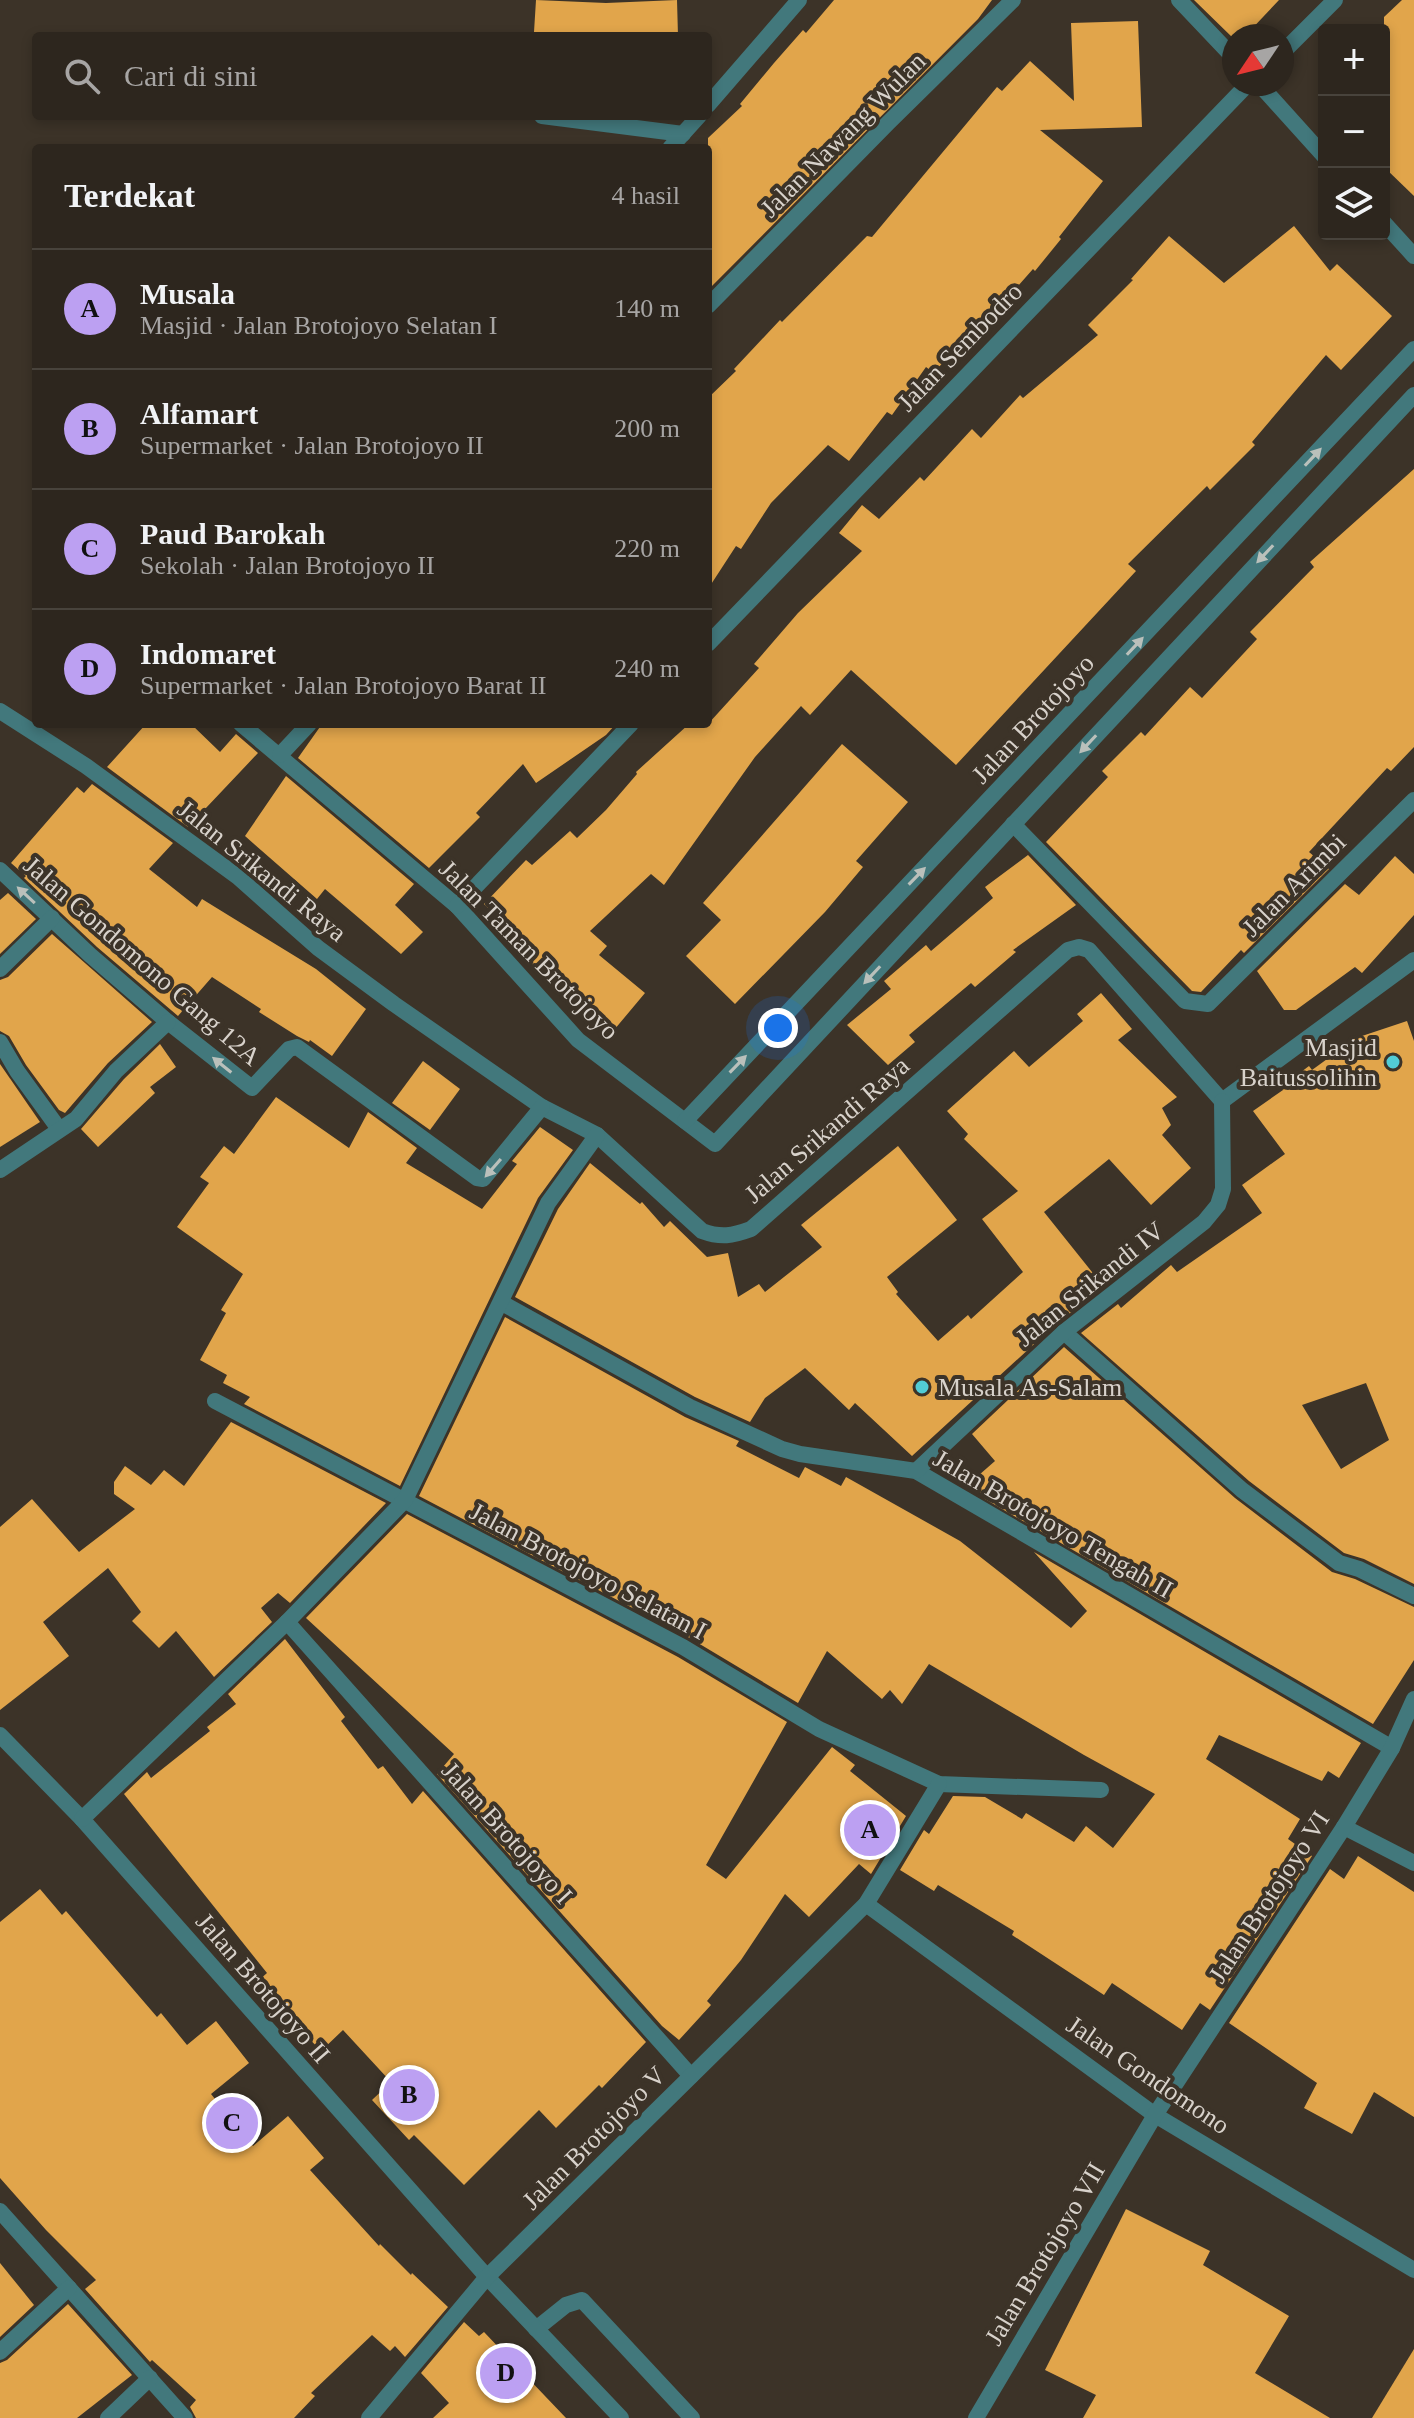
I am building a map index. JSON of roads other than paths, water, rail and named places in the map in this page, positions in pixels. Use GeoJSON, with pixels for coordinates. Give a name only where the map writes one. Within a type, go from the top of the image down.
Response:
{"type":"FeatureCollection","features":[{"type":"Feature","properties":{"kind":"street"},"geometry":{"type":"LineString","coordinates":[[712,100],[799,0]]}},
{"type":"Feature","properties":{"kind":"street","name":"Jalan Nawang Wulan"},"geometry":{"type":"LineString","coordinates":[[712,302],[1013,0]]}},
{"type":"Feature","properties":{"kind":"street"},"geometry":{"type":"LineString","coordinates":[[1179,0],[1222,45]]}},
{"type":"Feature","properties":{"kind":"street"},"geometry":{"type":"LineString","coordinates":[[1294,41],[1335,0]]}},
{"type":"Feature","properties":{"kind":"street","name":"Jalan Sembodro"},"geometry":{"type":"LineString","coordinates":[[712,640],[1236,96]]}},
{"type":"Feature","properties":{"kind":"street"},"geometry":{"type":"LineString","coordinates":[[1270,96],[1318,149]]}},
{"type":"Feature","properties":{"kind":"street"},"geometry":{"type":"LineString","coordinates":[[573,120],[683,134]]}},
{"type":"Feature","properties":{"kind":"street"},"geometry":{"type":"LineString","coordinates":[[674,144],[695,120]]}},
{"type":"Feature","properties":{"kind":"street"},"geometry":{"type":"LineString","coordinates":[[1390,230],[1414,256]]}},
{"type":"Feature","properties":{"kind":"street","name":"Jalan Brotojoyo"},"geometry":{"type":"LineString","coordinates":[[685,1121],[1414,349]]}},
{"type":"Feature","properties":{"kind":"street"},"geometry":{"type":"LineString","coordinates":[[1013,824],[1414,395]]}},
{"type":"Feature","properties":{"kind":"street","name":"Jalan Srikandi Raya"},"geometry":{"type":"LineString","coordinates":[[0,711],[86,766],[238,877],[318,948],[542,1107],[597,1135],[702,1231],[717,1237],[732,1236],[751,1229],[1068,950],[1079,947],[1089,950],[1222,1101]]}},
{"type":"Feature","properties":{"kind":"street","name":"Jalan Taman Brotojoyo"},"geometry":{"type":"LineString","coordinates":[[246,728],[457,906],[578,1040],[715,1144],[1013,824]]}},
{"type":"Feature","properties":{"kind":"street"},"geometry":{"type":"LineString","coordinates":[[280,755],[305,728]]}},
{"type":"Feature","properties":{"kind":"street"},"geometry":{"type":"LineString","coordinates":[[457,906],[627,728]]}},
{"type":"Feature","properties":{"kind":"street","name":"Jalan Arimbi"},"geometry":{"type":"LineString","coordinates":[[1013,824],[1185,1001],[1208,1004],[1414,800]]}},
{"type":"Feature","properties":{"kind":"street","name":"Jalan Gondomono Gang 12A"},"geometry":{"type":"LineString","coordinates":[[0,870],[168,1022],[252,1088],[289,1049],[297,1047],[477,1178],[483,1179],[542,1107]]}},
{"type":"Feature","properties":{"kind":"street"},"geometry":{"type":"LineString","coordinates":[[0,969],[52,918]]}},
{"type":"Feature","properties":{"kind":"street"},"geometry":{"type":"LineString","coordinates":[[1222,1101],[1414,960]]}},
{"type":"Feature","properties":{"kind":"street"},"geometry":{"type":"LineString","coordinates":[[0,1170],[76,1119],[116,1071],[168,1022]]}},
{"type":"Feature","properties":{"kind":"street"},"geometry":{"type":"LineString","coordinates":[[0,1042],[59,1129]]}},
{"type":"Feature","properties":{"kind":"street","name":"Jalan Srikandi IV"},"geometry":{"type":"LineString","coordinates":[[916,1471],[1064,1332],[1204,1222],[1218,1205],[1223,1189],[1222,1101]]}},
{"type":"Feature","properties":{"kind":"street"},"geometry":{"type":"LineString","coordinates":[[82,1819],[287,1622],[405,1500],[548,1203],[597,1135]]}},
{"type":"Feature","properties":{"kind":"street","name":"Jalan Brotojoyo Tengah II"},"geometry":{"type":"LineString","coordinates":[[502,1303],[690,1407],[782,1449],[916,1471],[1392,1748]]}},
{"type":"Feature","properties":{"kind":"street"},"geometry":{"type":"LineString","coordinates":[[1064,1332],[1242,1490],[1339,1563],[1359,1569],[1414,1596]]}},
{"type":"Feature","properties":{"kind":"street","name":"Jalan Brotojoyo Selatan I"},"geometry":{"type":"LineString","coordinates":[[215,1401],[683,1647],[819,1729],[939,1784]]}},
{"type":"Feature","properties":{"kind":"street","name":"Jalan Brotojoyo I"},"geometry":{"type":"LineString","coordinates":[[287,1622],[691,2076]]}},
{"type":"Feature","properties":{"kind":"street","name":"Jalan Brotojoyo VI"},"geometry":{"type":"LineString","coordinates":[[1155,2115],[1344,1827],[1392,1748],[1414,1699]]}},
{"type":"Feature","properties":{"kind":"street","name":"Jalan Brotojoyo II"},"geometry":{"type":"LineString","coordinates":[[0,1735],[82,1819],[487,2277],[621,2418]]}},
{"type":"Feature","properties":{"kind":"street"},"geometry":{"type":"LineString","coordinates":[[939,1784],[1101,1790]]}},
{"type":"Feature","properties":{"kind":"street","name":"Jalan Brotojoyo V"},"geometry":{"type":"LineString","coordinates":[[369,2418],[487,2277],[866,1904],[939,1784]]}},
{"type":"Feature","properties":{"kind":"street"},"geometry":{"type":"LineString","coordinates":[[1344,1827],[1414,1863]]}},
{"type":"Feature","properties":{"kind":"street","name":"Jalan Gondomono"},"geometry":{"type":"LineString","coordinates":[[866,1904],[1155,2115],[1414,2270]]}},
{"type":"Feature","properties":{"kind":"street","name":"Jalan Brotojoyo VII"},"geometry":{"type":"LineString","coordinates":[[976,2418],[1155,2115]]}},
{"type":"Feature","properties":{"kind":"street"},"geometry":{"type":"LineString","coordinates":[[0,2211],[185,2418]]}},
{"type":"Feature","properties":{"kind":"street"},"geometry":{"type":"LineString","coordinates":[[0,2352],[69,2288]]}},
{"type":"Feature","properties":{"kind":"street"},"geometry":{"type":"LineString","coordinates":[[536,2329],[566,2305],[582,2300],[692,2418]]}},
{"type":"Feature","properties":{"kind":"street"},"geometry":{"type":"LineString","coordinates":[[108,2418],[150,2378]]}},
{"type":"Feature","properties":{"kind":"place","name":"Masjid Baitussolihin"},"geometry":{"type":"Point","coordinates":[1393,1062]}},
{"type":"Feature","properties":{"kind":"place","name":"Musala As-Salam"},"geometry":{"type":"Point","coordinates":[922,1387]}},
{"type":"Feature","properties":{"kind":"place","name":"Musala"},"geometry":{"type":"Point","coordinates":[870,1830]}},
{"type":"Feature","properties":{"kind":"place","name":"Alfamart"},"geometry":{"type":"Point","coordinates":[409,2095]}},
{"type":"Feature","properties":{"kind":"place","name":"Paud Barokah"},"geometry":{"type":"Point","coordinates":[232,2123]}},
{"type":"Feature","properties":{"kind":"place","name":"Indomaret"},"geometry":{"type":"Point","coordinates":[506,2373]}}]}
